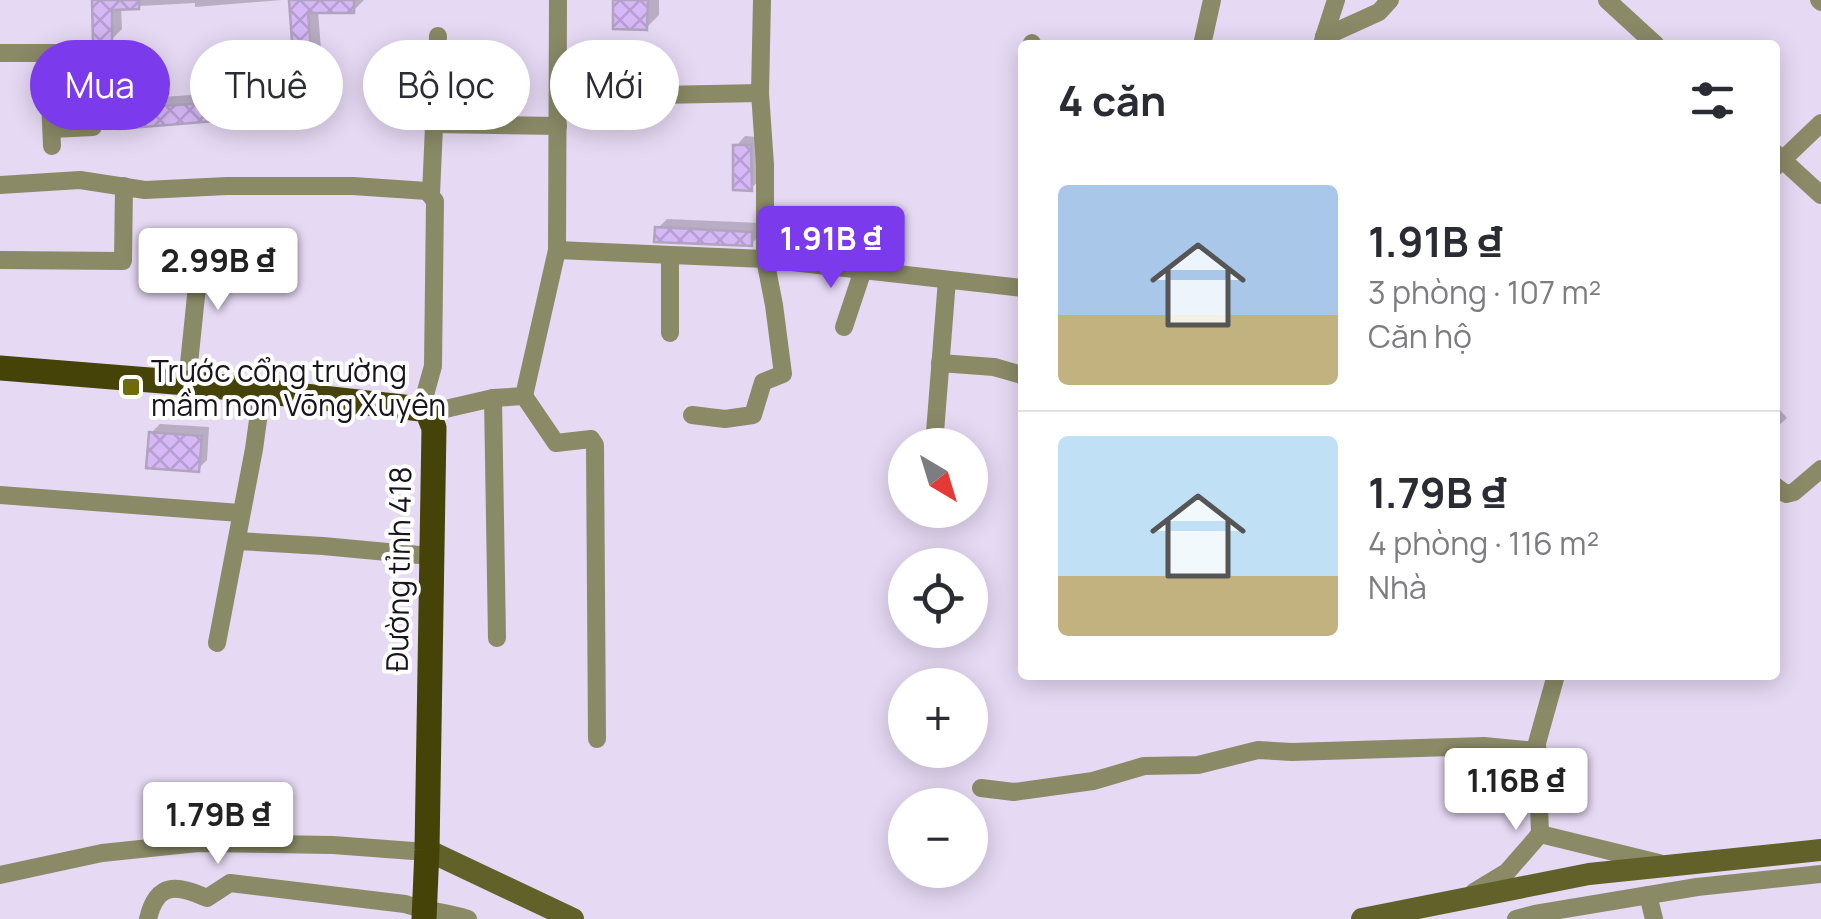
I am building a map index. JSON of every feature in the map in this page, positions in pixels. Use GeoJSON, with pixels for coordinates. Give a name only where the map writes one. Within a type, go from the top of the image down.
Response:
{"type":"FeatureCollection","features":[{"type":"Feature","properties":{"kind":"main road"},"geometry":{"type":"LineString","coordinates":[[0,368],[187,383],[425,411]]}},
{"type":"Feature","properties":{"kind":"main road","name":"Đường tỉnh 418"},"geometry":{"type":"LineString","coordinates":[[424,915],[434,428],[425,411]]}},
{"type":"Feature","properties":{"kind":"main road"},"geometry":{"type":"LineString","coordinates":[[427,850],[573,919]]}},
{"type":"Feature","properties":{"kind":"main road"},"geometry":{"type":"LineString","coordinates":[[1362,919],[1590,874],[1821,850]]}},
{"type":"Feature","properties":{"kind":"street"},"geometry":{"type":"LineString","coordinates":[[558,0],[558,40]]}},
{"type":"Feature","properties":{"kind":"street"},"geometry":{"type":"LineString","coordinates":[[692,414],[732,419],[753,415],[762,382],[783,374],[765,259],[760,93],[762,0]]}},
{"type":"Feature","properties":{"kind":"street"},"geometry":{"type":"LineString","coordinates":[[1203,40],[1212,0]]}},
{"type":"Feature","properties":{"kind":"street"},"geometry":{"type":"LineString","coordinates":[[1323,40],[1336,0]]}},
{"type":"Feature","properties":{"kind":"street"},"geometry":{"type":"LineString","coordinates":[[1325,40],[1379,12],[1390,0]]}},
{"type":"Feature","properties":{"kind":"street"},"geometry":{"type":"LineString","coordinates":[[1606,0],[1650,40]]}},
{"type":"Feature","properties":{"kind":"street"},"geometry":{"type":"LineString","coordinates":[[438,36],[438,40]]}},
{"type":"Feature","properties":{"kind":"street"},"geometry":{"type":"LineString","coordinates":[[0,53],[30,53]]}},
{"type":"Feature","properties":{"kind":"street"},"geometry":{"type":"LineString","coordinates":[[679,95],[760,93]]}},
{"type":"Feature","properties":{"kind":"street"},"geometry":{"type":"LineString","coordinates":[[1780,158],[1821,123]]}},
{"type":"Feature","properties":{"kind":"street"},"geometry":{"type":"LineString","coordinates":[[52,130],[52,137],[78,130]]}},
{"type":"Feature","properties":{"kind":"street"},"geometry":{"type":"LineString","coordinates":[[434,130],[432,366],[425,411],[524,396]]}},
{"type":"Feature","properties":{"kind":"street"},"geometry":{"type":"LineString","coordinates":[[558,130],[558,250],[524,396],[556,444],[591,439],[595,446],[597,739]]}},
{"type":"Feature","properties":{"kind":"street"},"geometry":{"type":"LineString","coordinates":[[1780,162],[1821,194]]}},
{"type":"Feature","properties":{"kind":"street"},"geometry":{"type":"LineString","coordinates":[[0,185],[80,180],[145,190],[353,186],[423,190],[431,194]]}},
{"type":"Feature","properties":{"kind":"street"},"geometry":{"type":"LineString","coordinates":[[0,260],[122,262],[124,186]]}},
{"type":"Feature","properties":{"kind":"street"},"geometry":{"type":"LineString","coordinates":[[187,383],[202,238]]}},
{"type":"Feature","properties":{"kind":"street"},"geometry":{"type":"LineString","coordinates":[[558,250],[765,259],[1018,288]]}},
{"type":"Feature","properties":{"kind":"street"},"geometry":{"type":"LineString","coordinates":[[670,255],[670,333]]}},
{"type":"Feature","properties":{"kind":"street"},"geometry":{"type":"LineString","coordinates":[[844,327],[864,270]]}},
{"type":"Feature","properties":{"kind":"street"},"geometry":{"type":"LineString","coordinates":[[935,428],[947,280]]}},
{"type":"Feature","properties":{"kind":"street"},"geometry":{"type":"LineString","coordinates":[[940,363],[994,367],[1018,374]]}},
{"type":"Feature","properties":{"kind":"street"},"geometry":{"type":"LineString","coordinates":[[217,643],[262,391]]}},
{"type":"Feature","properties":{"kind":"street"},"geometry":{"type":"LineString","coordinates":[[493,398],[496,638]]}},
{"type":"Feature","properties":{"kind":"street"},"geometry":{"type":"LineString","coordinates":[[1780,490],[1786,494],[1794,492],[1821,468]]}},
{"type":"Feature","properties":{"kind":"street"},"geometry":{"type":"LineString","coordinates":[[0,495],[240,514]]}},
{"type":"Feature","properties":{"kind":"street"},"geometry":{"type":"LineString","coordinates":[[237,541],[430,556]]}},
{"type":"Feature","properties":{"kind":"street"},"geometry":{"type":"LineString","coordinates":[[1462,900],[1507,872],[1540,834],[1537,743],[1555,680]]}},
{"type":"Feature","properties":{"kind":"street"},"geometry":{"type":"LineString","coordinates":[[988,789],[1014,792],[1094,782],[1144,766],[1198,765],[1258,750],[1484,746],[1537,750]]}},
{"type":"Feature","properties":{"kind":"street"},"geometry":{"type":"LineString","coordinates":[[1540,834],[1670,865]]}},
{"type":"Feature","properties":{"kind":"street"},"geometry":{"type":"LineString","coordinates":[[0,875],[102,853],[198,843],[427,850]]}},
{"type":"Feature","properties":{"kind":"street"},"geometry":{"type":"LineString","coordinates":[[1529,917],[1616,910],[1648,894],[1821,874]]}},
{"type":"Feature","properties":{"kind":"street"},"geometry":{"type":"LineString","coordinates":[[148,919],[152,903],[166,889],[207,898],[230,883],[404,904],[424,915],[445,913],[468,919]]}},
{"type":"Feature","properties":{"kind":"street"},"geometry":{"type":"LineString","coordinates":[[1648,894],[1654,919]]}},
{"type":"Feature","properties":{"kind":"building"},"geometry":{"type":"Polygon","coordinates":[[[92,0],[139,0],[139,9],[112,10],[112,40],[93,40],[92,0]]]}},
{"type":"Feature","properties":{"kind":"building"},"geometry":{"type":"Polygon","coordinates":[[[289,0],[354,0],[354,13],[308,13],[310,40],[292,40],[289,0]]]}},
{"type":"Feature","properties":{"kind":"building"},"geometry":{"type":"Polygon","coordinates":[[[613,0],[648,0],[647,30],[613,29],[613,0]]]}},
{"type":"Feature","properties":{"kind":"building"},"geometry":{"type":"Polygon","coordinates":[[[190,104],[190,123],[170,125],[170,105],[190,104]]]}},
{"type":"Feature","properties":{"kind":"building"},"geometry":{"type":"Polygon","coordinates":[[[733,145],[751,145],[752,191],[733,190],[733,145]]]}},
{"type":"Feature","properties":{"kind":"building"},"geometry":{"type":"Polygon","coordinates":[[[655,227],[752,232],[752,246],[654,242],[655,227]]]}},
{"type":"Feature","properties":{"kind":"building"},"geometry":{"type":"Polygon","coordinates":[[[149,432],[202,436],[199,472],[146,468],[149,432]]]}},
{"type":"Feature","properties":{"kind":"place","name":"Trước cổng trường mầm non Võng Xuyên"},"geometry":{"type":"Point","coordinates":[131,387]}}]}
